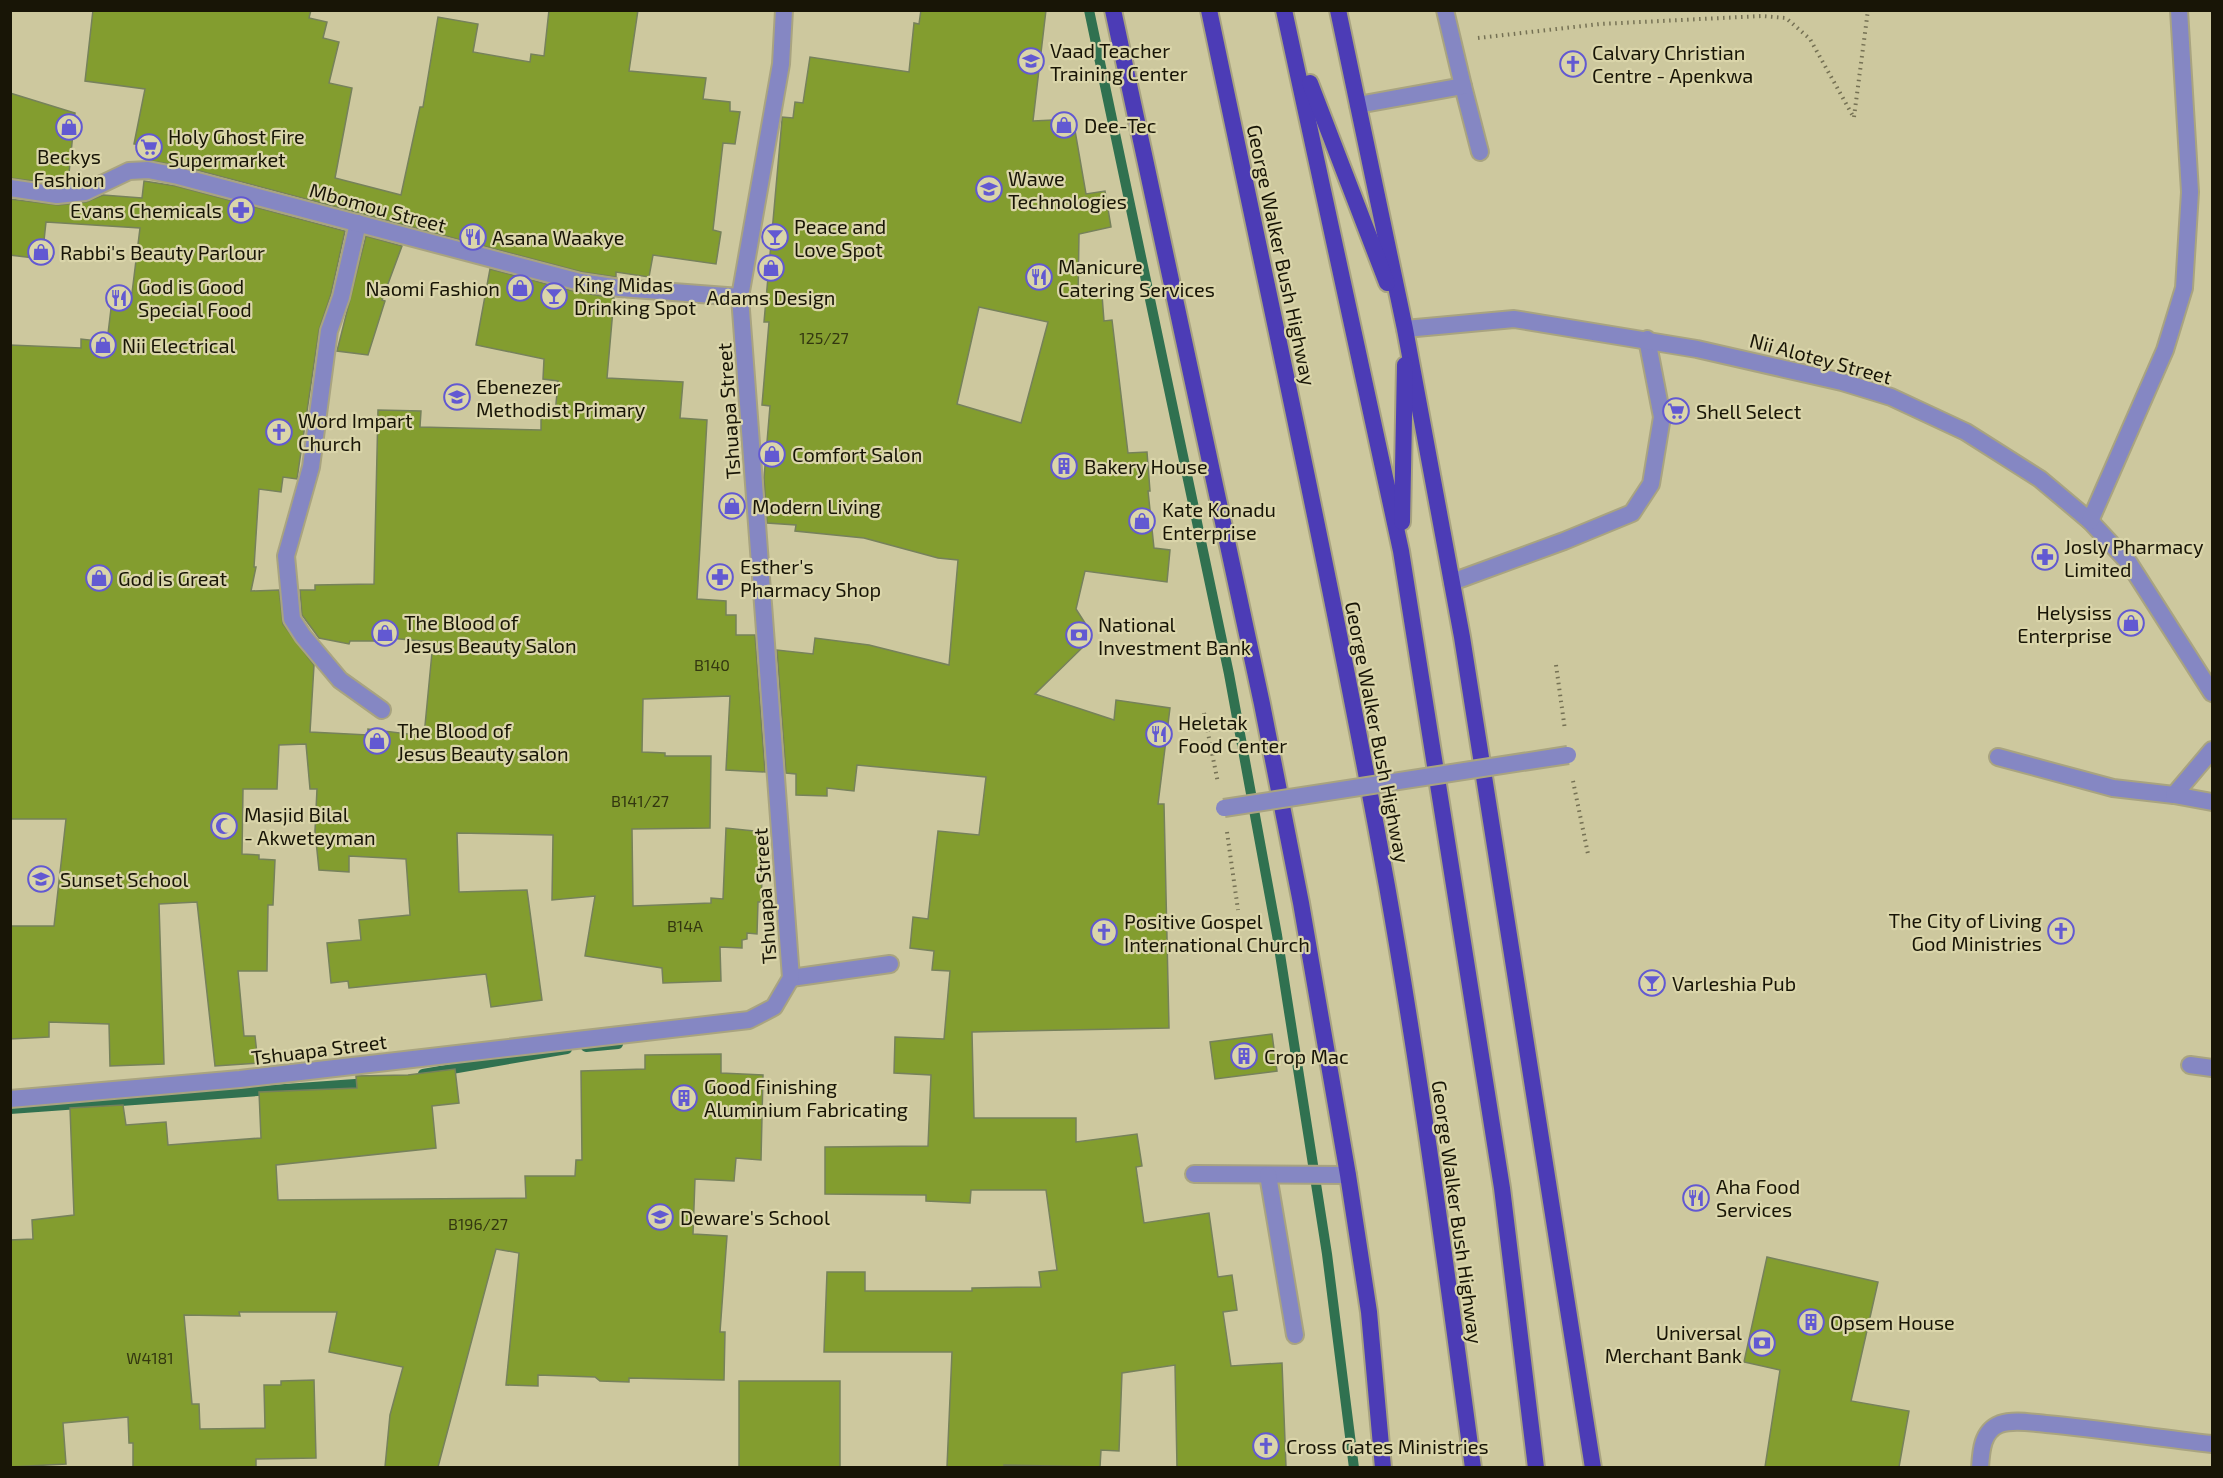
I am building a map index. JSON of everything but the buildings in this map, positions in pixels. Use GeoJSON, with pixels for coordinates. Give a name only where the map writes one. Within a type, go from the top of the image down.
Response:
{"type":"FeatureCollection","features":[{"type":"Feature","properties":{"kind":"highway"},"geometry":{"type":"LineString","coordinates":[[1113,10],[1262,704],[1301,903],[1369,1312],[1383,1467]]}},
{"type":"Feature","properties":{"kind":"highway","name":"George Walker Bush Highway"},"geometry":{"type":"LineString","coordinates":[[1209,10],[1314,511],[1387,888],[1440,1225],[1473,1467]]}},
{"type":"Feature","properties":{"kind":"highway"},"geometry":{"type":"LineString","coordinates":[[1286,10],[1315,103],[1405,329],[1401,551]]}},
{"type":"Feature","properties":{"kind":"highway"},"geometry":{"type":"LineString","coordinates":[[1286,10],[1401,551],[1502,1188],[1536,1467]]}},
{"type":"Feature","properties":{"kind":"highway"},"geometry":{"type":"LineString","coordinates":[[1338,10],[1405,329],[1452,582],[1593,1467]]}},
{"type":"Feature","properties":{"kind":"street","name":"Tshuapa Street"},"geometry":{"type":"LineString","coordinates":[[10,1099],[240,1079],[749,1020],[774,1007],[791,978],[740,297],[781,64],[784,10]]}},
{"type":"Feature","properties":{"kind":"street"},"geometry":{"type":"LineString","coordinates":[[1445,10],[1480,152]]}},
{"type":"Feature","properties":{"kind":"street"},"geometry":{"type":"LineString","coordinates":[[2090,521],[2165,350],[2184,288],[2190,192],[2179,10]]}},
{"type":"Feature","properties":{"kind":"street"},"geometry":{"type":"LineString","coordinates":[[1358,105],[1462,86]]}},
{"type":"Feature","properties":{"kind":"street","name":"Mbomou Street"},"geometry":{"type":"LineString","coordinates":[[10,188],[57,195],[85,192],[129,171],[148,170],[580,282],[620,288],[740,297]]}},
{"type":"Feature","properties":{"kind":"street"},"geometry":{"type":"LineString","coordinates":[[358,224],[329,331],[312,467],[286,556],[292,619],[303,636],[340,680],[382,710]]}},
{"type":"Feature","properties":{"kind":"street","name":"Nii Alotey Street"},"geometry":{"type":"LineString","coordinates":[[1405,329],[1502,318],[1647,339],[1842,382],[1891,397],[1966,432],[2040,479],[2090,521],[2129,563],[2212,693]]}},
{"type":"Feature","properties":{"kind":"street"},"geometry":{"type":"LineString","coordinates":[[1452,582],[1564,541],[1632,513],[1651,484],[1662,417],[1647,339]]}},
{"type":"Feature","properties":{"kind":"street"},"geometry":{"type":"LineString","coordinates":[[2174,795],[2212,750]]}},
{"type":"Feature","properties":{"kind":"street"},"geometry":{"type":"LineString","coordinates":[[1224,808],[1568,755]]}},
{"type":"Feature","properties":{"kind":"street"},"geometry":{"type":"LineString","coordinates":[[1998,757],[2113,788],[2212,802]]}},
{"type":"Feature","properties":{"kind":"street"},"geometry":{"type":"LineString","coordinates":[[791,978],[890,964]]}},
{"type":"Feature","properties":{"kind":"street"},"geometry":{"type":"LineString","coordinates":[[2190,1065],[2212,1068]]}},
{"type":"Feature","properties":{"kind":"street"},"geometry":{"type":"LineString","coordinates":[[1194,1174],[1348,1175]]}},
{"type":"Feature","properties":{"kind":"street"},"geometry":{"type":"LineString","coordinates":[[1268,1175],[1295,1335]]}},
{"type":"Feature","properties":{"kind":"street"},"geometry":{"type":"LineString","coordinates":[[1980,1467],[1982,1447],[1988,1433],[2000,1424],[2018,1422],[2108,1430],[2212,1444]]}},
{"type":"Feature","properties":{"kind":"path"},"geometry":{"type":"LineString","coordinates":[[1452,41],[1600,24],[1761,13],[1786,18],[1810,39],[1854,118],[1868,10]]}},
{"type":"Feature","properties":{"kind":"waterway"},"geometry":{"type":"LineString","coordinates":[[1089,10],[1229,674],[1277,935],[1327,1254],[1354,1468]]}},
{"type":"Feature","properties":{"kind":"waterway"},"geometry":{"type":"LineString","coordinates":[[586,1047],[618,1044]]}},
{"type":"Feature","properties":{"kind":"waterway"},"geometry":{"type":"LineString","coordinates":[[423,1074],[567,1049]]}},
{"type":"Feature","properties":{"kind":"waterway"},"geometry":{"type":"LineString","coordinates":[[10,1109],[369,1083]]}},
{"type":"Feature","properties":{"kind":"place","name":"Vaad Teacher Training Center"},"geometry":{"type":"Point","coordinates":[1031,61]}},
{"type":"Feature","properties":{"kind":"place","name":"Calvary Christian Centre - Apenkwa"},"geometry":{"type":"Point","coordinates":[1573,64]}},
{"type":"Feature","properties":{"kind":"place","name":"Dee-Tec"},"geometry":{"type":"Point","coordinates":[1064,125]}},
{"type":"Feature","properties":{"kind":"place","name":"Beckys Fashion"},"geometry":{"type":"Point","coordinates":[69,127]}},
{"type":"Feature","properties":{"kind":"place","name":"Holy Ghost Fire Supermarket"},"geometry":{"type":"Point","coordinates":[149,147]}},
{"type":"Feature","properties":{"kind":"place","name":"Wawe Technologies"},"geometry":{"type":"Point","coordinates":[989,189]}},
{"type":"Feature","properties":{"kind":"place","name":"Evans Chemicals"},"geometry":{"type":"Point","coordinates":[241,210]}},
{"type":"Feature","properties":{"kind":"place","name":"Asana Waakye"},"geometry":{"type":"Point","coordinates":[473,237]}},
{"type":"Feature","properties":{"kind":"place","name":"Peace and Love Spot"},"geometry":{"type":"Point","coordinates":[775,237]}},
{"type":"Feature","properties":{"kind":"place","name":"Rabbi's Beauty Parlour"},"geometry":{"type":"Point","coordinates":[41,252]}},
{"type":"Feature","properties":{"kind":"place","name":"Adams Design"},"geometry":{"type":"Point","coordinates":[771,268]}},
{"type":"Feature","properties":{"kind":"place","name":"Manicure Catering Services"},"geometry":{"type":"Point","coordinates":[1039,277]}},
{"type":"Feature","properties":{"kind":"place","name":"Naomi Fashion"},"geometry":{"type":"Point","coordinates":[520,288]}},
{"type":"Feature","properties":{"kind":"place","name":"King Midas Drinking Spot"},"geometry":{"type":"Point","coordinates":[554,296]}},
{"type":"Feature","properties":{"kind":"place","name":"God is Good Special Food"},"geometry":{"type":"Point","coordinates":[119,298]}},
{"type":"Feature","properties":{"kind":"place","name":"Nii Electrical"},"geometry":{"type":"Point","coordinates":[103,345]}},
{"type":"Feature","properties":{"kind":"place","name":"Ebenezer Methodist Primary"},"geometry":{"type":"Point","coordinates":[457,397]}},
{"type":"Feature","properties":{"kind":"place","name":"Shell Select"},"geometry":{"type":"Point","coordinates":[1676,411]}},
{"type":"Feature","properties":{"kind":"place","name":"Word Impart Church"},"geometry":{"type":"Point","coordinates":[279,432]}},
{"type":"Feature","properties":{"kind":"place","name":"Comfort Salon"},"geometry":{"type":"Point","coordinates":[772,454]}},
{"type":"Feature","properties":{"kind":"place","name":"Bakery House"},"geometry":{"type":"Point","coordinates":[1064,466]}},
{"type":"Feature","properties":{"kind":"place","name":"Modern Living"},"geometry":{"type":"Point","coordinates":[732,506]}},
{"type":"Feature","properties":{"kind":"place","name":"Kate Konadu Enterprise"},"geometry":{"type":"Point","coordinates":[1142,521]}},
{"type":"Feature","properties":{"kind":"place","name":"Josly Pharmacy Limited"},"geometry":{"type":"Point","coordinates":[2045,557]}},
{"type":"Feature","properties":{"kind":"place","name":"Esther's Pharmacy Shop"},"geometry":{"type":"Point","coordinates":[720,577]}},
{"type":"Feature","properties":{"kind":"place","name":"God is Great"},"geometry":{"type":"Point","coordinates":[99,578]}},
{"type":"Feature","properties":{"kind":"place","name":"Helysiss Enterprise"},"geometry":{"type":"Point","coordinates":[2131,623]}},
{"type":"Feature","properties":{"kind":"place","name":"The Blood of Jesus Beauty Salon"},"geometry":{"type":"Point","coordinates":[385,633]}},
{"type":"Feature","properties":{"kind":"place","name":"National Investment Bank"},"geometry":{"type":"Point","coordinates":[1079,635]}},
{"type":"Feature","properties":{"kind":"place","name":"Heletak Food Center"},"geometry":{"type":"Point","coordinates":[1159,734]}},
{"type":"Feature","properties":{"kind":"place","name":"The Blood of Jesus Beauty salon"},"geometry":{"type":"Point","coordinates":[377,741]}},
{"type":"Feature","properties":{"kind":"place","name":"Masjid Bilal - Akweteyman"},"geometry":{"type":"Point","coordinates":[224,826]}},
{"type":"Feature","properties":{"kind":"place","name":"Sunset School"},"geometry":{"type":"Point","coordinates":[41,879]}},
{"type":"Feature","properties":{"kind":"place","name":"The City of Living God Ministries"},"geometry":{"type":"Point","coordinates":[2061,931]}},
{"type":"Feature","properties":{"kind":"place","name":"Positive Gospel International Church"},"geometry":{"type":"Point","coordinates":[1104,932]}},
{"type":"Feature","properties":{"kind":"place","name":"Varleshia Pub"},"geometry":{"type":"Point","coordinates":[1652,983]}},
{"type":"Feature","properties":{"kind":"place","name":"Crop Mac"},"geometry":{"type":"Point","coordinates":[1244,1056]}},
{"type":"Feature","properties":{"kind":"place","name":"Good Finishing Aluminium Fabricating"},"geometry":{"type":"Point","coordinates":[684,1098]}},
{"type":"Feature","properties":{"kind":"place","name":"Aha Food Services"},"geometry":{"type":"Point","coordinates":[1696,1198]}},
{"type":"Feature","properties":{"kind":"place","name":"Deware's School"},"geometry":{"type":"Point","coordinates":[660,1217]}},
{"type":"Feature","properties":{"kind":"place","name":"Opsem House"},"geometry":{"type":"Point","coordinates":[1811,1322]}},
{"type":"Feature","properties":{"kind":"place","name":"Universal Merchant Bank"},"geometry":{"type":"Point","coordinates":[1762,1343]}},
{"type":"Feature","properties":{"kind":"place","name":"Cross Gates Ministries"},"geometry":{"type":"Point","coordinates":[1266,1446]}}]}
